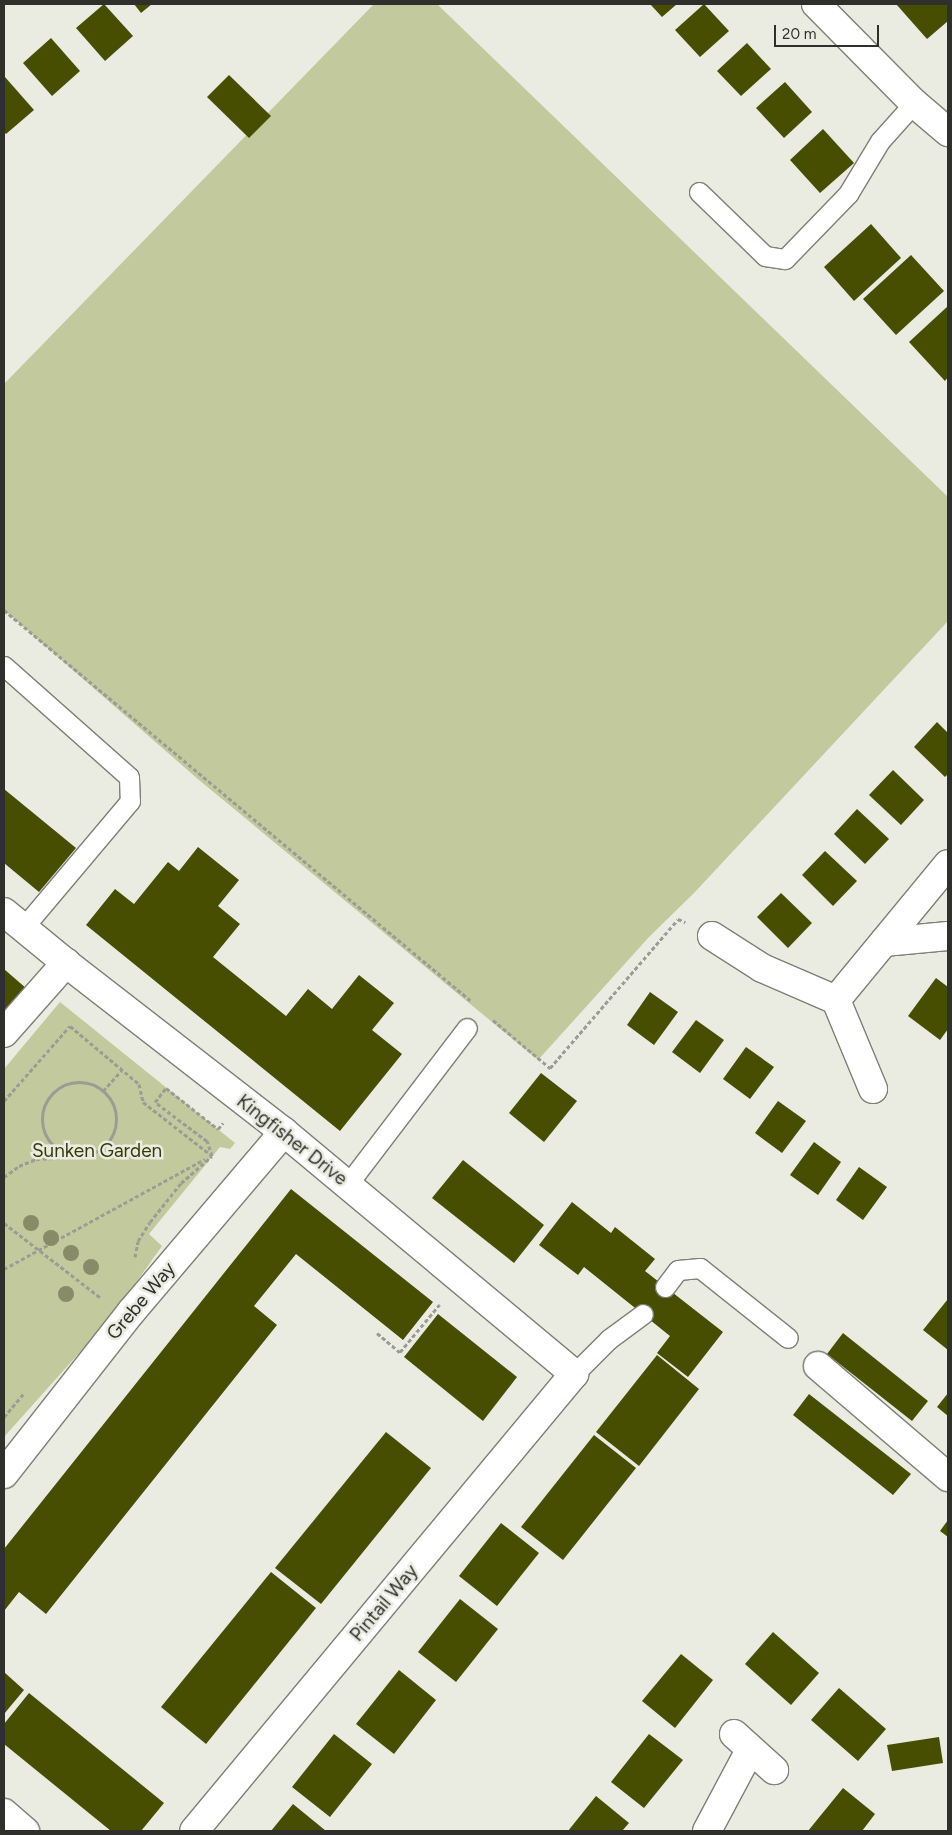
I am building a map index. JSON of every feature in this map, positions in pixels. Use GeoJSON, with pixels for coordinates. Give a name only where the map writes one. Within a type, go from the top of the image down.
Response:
{"type":"FeatureCollection","features":[{"type":"Feature","properties":{"kind":"street"},"geometry":{"type":"LineString","coordinates":[[816,4],[914,103],[948,132]]}},
{"type":"Feature","properties":{"kind":"street"},"geometry":{"type":"LineString","coordinates":[[836,1000],[948,864]]}},
{"type":"Feature","properties":{"kind":"street","name":"Kingfisher Drive"},"geometry":{"type":"LineString","coordinates":[[13,920],[284,1132],[574,1374]]}},
{"type":"Feature","properties":{"kind":"street"},"geometry":{"type":"LineString","coordinates":[[712,936],[762,968],[836,1000],[873,1089]]}},
{"type":"Feature","properties":{"kind":"street"},"geometry":{"type":"LineString","coordinates":[[884,942],[948,936]]}},
{"type":"Feature","properties":{"kind":"street"},"geometry":{"type":"LineString","coordinates":[[4,1033],[66,963]]}},
{"type":"Feature","properties":{"kind":"street","name":"Grebe Way"},"geometry":{"type":"LineString","coordinates":[[4,1474],[132,1311],[284,1132]]}},
{"type":"Feature","properties":{"kind":"street"},"geometry":{"type":"LineString","coordinates":[[818,1366],[948,1477]]}},
{"type":"Feature","properties":{"kind":"street","name":"Pintail Way"},"geometry":{"type":"LineString","coordinates":[[194,1831],[574,1374]]}},
{"type":"Feature","properties":{"kind":"street"},"geometry":{"type":"LineString","coordinates":[[707,1831],[742,1742],[774,1770]]}},
{"type":"Feature","properties":{"kind":"street"},"geometry":{"type":"LineString","coordinates":[[4,1813],[25,1831]]}},
{"type":"Feature","properties":{"kind":"lane"},"geometry":{"type":"LineString","coordinates":[[699,192],[765,256],[785,258],[848,194],[880,141],[914,103]]}},
{"type":"Feature","properties":{"kind":"lane"},"geometry":{"type":"LineString","coordinates":[[4,666],[129,778],[130,800],[13,920]]}},
{"type":"Feature","properties":{"kind":"lane"},"geometry":{"type":"LineString","coordinates":[[348,1184],[467,1028]]}},
{"type":"Feature","properties":{"kind":"lane"},"geometry":{"type":"LineString","coordinates":[[665,1286],[678,1270],[700,1268],[788,1338]]}},
{"type":"Feature","properties":{"kind":"lane"},"geometry":{"type":"LineString","coordinates":[[574,1374],[609,1339],[643,1314]]}},
{"type":"Feature","properties":{"kind":"path"},"geometry":{"type":"LineString","coordinates":[[4,610],[475,1005]]}},
{"type":"Feature","properties":{"kind":"path"},"geometry":{"type":"LineString","coordinates":[[490,1017],[550,1068],[678,919],[712,936]]}},
{"type":"Feature","properties":{"kind":"path"},"geometry":{"type":"LineString","coordinates":[[4,1100],[70,1026],[139,1084],[143,1102],[212,1156]]}},
{"type":"Feature","properties":{"kind":"path"},"geometry":{"type":"LineString","coordinates":[[103,1091],[122,1070]]}},
{"type":"Feature","properties":{"kind":"path"},"geometry":{"type":"LineString","coordinates":[[4,1177],[19,1166],[36,1159],[54,1156],[75,1157],[92,1155],[106,1145],[114,1131],[116,1114],[110,1099],[99,1087],[83,1081],[66,1084],[52,1092],[43,1106],[41,1124],[47,1140],[59,1151],[75,1157]]}},
{"type":"Feature","properties":{"kind":"path"},"geometry":{"type":"LineString","coordinates":[[212,1156],[207,1141],[155,1102],[166,1088],[218,1129]]}},
{"type":"Feature","properties":{"kind":"path"},"geometry":{"type":"LineString","coordinates":[[4,1269],[212,1156]]}},
{"type":"Feature","properties":{"kind":"path"},"geometry":{"type":"LineString","coordinates":[[129,1264],[135,1257],[138,1241],[150,1222],[181,1183],[212,1156]]}},
{"type":"Feature","properties":{"kind":"path"},"geometry":{"type":"LineString","coordinates":[[4,1223],[101,1298]]}},
{"type":"Feature","properties":{"kind":"path"},"geometry":{"type":"LineString","coordinates":[[377,1333],[400,1352],[460,1278]]}},
{"type":"Feature","properties":{"kind":"path"},"geometry":{"type":"LineString","coordinates":[[95,1306],[106,1292]]}},
{"type":"Feature","properties":{"kind":"path"},"geometry":{"type":"LineString","coordinates":[[4,1417],[28,1388]]}},
{"type":"Feature","properties":{"kind":"green space"},"geometry":{"type":"Polygon","coordinates":[[[374,4],[437,4],[948,497],[948,621],[694,893],[649,937],[538,1060],[199,780],[4,610],[4,384],[374,4]]]}},
{"type":"Feature","properties":{"kind":"green space","name":"Sunken Garden"},"geometry":{"type":"Polygon","coordinates":[[[60,1002],[235,1143],[230,1149],[220,1147],[149,1234],[162,1246],[88,1350],[80,1352],[4,1437],[4,1069],[60,1002]]]}},
{"type":"Feature","properties":{"kind":"building"},"geometry":{"type":"Polygon","coordinates":[[[104,4],[133,36],[105,61],[76,28],[104,4]]]}},
{"type":"Feature","properties":{"kind":"building"},"geometry":{"type":"Polygon","coordinates":[[[134,4],[152,4],[141,13],[134,4]]]}},
{"type":"Feature","properties":{"kind":"building"},"geometry":{"type":"Polygon","coordinates":[[[650,4],[677,4],[662,17],[650,4]]]}},
{"type":"Feature","properties":{"kind":"building"},"geometry":{"type":"Polygon","coordinates":[[[704,4],[729,31],[700,57],[675,30],[704,4]]]}},
{"type":"Feature","properties":{"kind":"building"},"geometry":{"type":"Polygon","coordinates":[[[896,4],[948,4],[948,21],[927,39],[896,4]]]}},
{"type":"Feature","properties":{"kind":"building"},"geometry":{"type":"Polygon","coordinates":[[[51,38],[80,71],[52,96],[23,63],[51,38]]]}},
{"type":"Feature","properties":{"kind":"building"},"geometry":{"type":"Polygon","coordinates":[[[747,43],[771,69],[741,96],[717,71],[747,43]]]}},
{"type":"Feature","properties":{"kind":"building"},"geometry":{"type":"Polygon","coordinates":[[[229,75],[271,116],[249,138],[207,97],[229,75]]]}},
{"type":"Feature","properties":{"kind":"building"},"geometry":{"type":"Polygon","coordinates":[[[5,77],[34,110],[6,134],[4,132],[5,77]]]}},
{"type":"Feature","properties":{"kind":"building"},"geometry":{"type":"Polygon","coordinates":[[[785,82],[812,112],[784,138],[756,108],[785,82]]]}},
{"type":"Feature","properties":{"kind":"building"},"geometry":{"type":"Polygon","coordinates":[[[823,129],[854,163],[820,193],[790,160],[823,129]]]}},
{"type":"Feature","properties":{"kind":"building"},"geometry":{"type":"Polygon","coordinates":[[[871,224],[901,258],[854,301],[824,267],[871,224]]]}},
{"type":"Feature","properties":{"kind":"building"},"geometry":{"type":"Polygon","coordinates":[[[911,255],[944,291],[896,335],[863,299],[911,255]]]}},
{"type":"Feature","properties":{"kind":"building"},"geometry":{"type":"Polygon","coordinates":[[[948,306],[948,377],[945,381],[909,342],[948,306]]]}},
{"type":"Feature","properties":{"kind":"building"},"geometry":{"type":"Polygon","coordinates":[[[937,722],[948,733],[948,774],[945,777],[914,747],[937,722]]]}},
{"type":"Feature","properties":{"kind":"building"},"geometry":{"type":"Polygon","coordinates":[[[893,770],[924,800],[901,825],[869,795],[893,770]]]}},
{"type":"Feature","properties":{"kind":"building"},"geometry":{"type":"Polygon","coordinates":[[[4,789],[76,848],[39,892],[4,863],[4,789]]]}},
{"type":"Feature","properties":{"kind":"building"},"geometry":{"type":"Polygon","coordinates":[[[857,809],[889,839],[865,864],[834,834],[857,809]]]}},
{"type":"Feature","properties":{"kind":"building"},"geometry":{"type":"Polygon","coordinates":[[[198,847],[239,880],[218,906],[240,924],[213,957],[286,1016],[308,989],[332,1009],[359,975],[394,1003],[372,1030],[402,1054],[340,1131],[86,925],[115,889],[134,904],[168,862],[179,871],[198,847]]]}},
{"type":"Feature","properties":{"kind":"building"},"geometry":{"type":"Polygon","coordinates":[[[825,851],[857,881],[833,906],[802,875],[825,851]]]}},
{"type":"Feature","properties":{"kind":"building"},"geometry":{"type":"Polygon","coordinates":[[[781,893],[812,923],[788,948],[757,917],[781,893]]]}},
{"type":"Feature","properties":{"kind":"building"},"geometry":{"type":"Polygon","coordinates":[[[4,969],[27,989],[4,1016],[4,969]]]}},
{"type":"Feature","properties":{"kind":"building"},"geometry":{"type":"Polygon","coordinates":[[[936,978],[948,987],[948,1029],[940,1040],[908,1016],[936,978]]]}},
{"type":"Feature","properties":{"kind":"building"},"geometry":{"type":"Polygon","coordinates":[[[650,992],[678,1012],[654,1045],[627,1025],[650,992]]]}},
{"type":"Feature","properties":{"kind":"building"},"geometry":{"type":"Polygon","coordinates":[[[696,1020],[724,1040],[700,1073],[672,1052],[696,1020]]]}},
{"type":"Feature","properties":{"kind":"building"},"geometry":{"type":"Polygon","coordinates":[[[746,1047],[774,1067],[750,1099],[723,1079],[746,1047]]]}},
{"type":"Feature","properties":{"kind":"building"},"geometry":{"type":"Polygon","coordinates":[[[541,1073],[577,1101],[544,1142],[509,1113],[541,1073]]]}},
{"type":"Feature","properties":{"kind":"building"},"geometry":{"type":"Polygon","coordinates":[[[778,1101],[806,1121],[782,1153],[755,1133],[778,1101]]]}},
{"type":"Feature","properties":{"kind":"building"},"geometry":{"type":"Polygon","coordinates":[[[814,1142],[841,1162],[818,1195],[790,1175],[814,1142]]]}},
{"type":"Feature","properties":{"kind":"building"},"geometry":{"type":"Polygon","coordinates":[[[463,1160],[544,1225],[514,1263],[432,1198],[463,1160]]]}},
{"type":"Feature","properties":{"kind":"building"},"geometry":{"type":"Polygon","coordinates":[[[859,1167],[887,1187],[863,1220],[836,1200],[859,1167]]]}},
{"type":"Feature","properties":{"kind":"building"},"geometry":{"type":"Polygon","coordinates":[[[291,1189],[433,1302],[403,1340],[296,1254],[254,1306],[277,1325],[46,1614],[19,1592],[4,1611],[4,1549],[291,1189]]]}},
{"type":"Feature","properties":{"kind":"building"},"geometry":{"type":"Polygon","coordinates":[[[572,1202],[611,1233],[615,1227],[655,1259],[645,1271],[723,1332],[688,1377],[657,1353],[670,1336],[584,1267],[578,1275],[539,1245],[572,1202]]]}},
{"type":"Feature","properties":{"kind":"building"},"geometry":{"type":"Polygon","coordinates":[[[948,1299],[948,1350],[923,1330],[948,1299]]]}},
{"type":"Feature","properties":{"kind":"building"},"geometry":{"type":"Polygon","coordinates":[[[438,1314],[517,1377],[483,1421],[404,1357],[438,1314]]]}},
{"type":"Feature","properties":{"kind":"building"},"geometry":{"type":"Polygon","coordinates":[[[843,1333],[928,1401],[912,1421],[827,1354],[843,1333]]]}},
{"type":"Feature","properties":{"kind":"building"},"geometry":{"type":"Polygon","coordinates":[[[657,1355],[699,1389],[639,1466],[596,1432],[657,1355]]]}},
{"type":"Feature","properties":{"kind":"building"},"geometry":{"type":"Polygon","coordinates":[[[948,1393],[948,1416],[937,1407],[948,1393]]]}},
{"type":"Feature","properties":{"kind":"building"},"geometry":{"type":"Polygon","coordinates":[[[809,1394],[911,1474],[893,1495],[793,1415],[809,1394]]]}},
{"type":"Feature","properties":{"kind":"building"},"geometry":{"type":"Polygon","coordinates":[[[386,1432],[431,1468],[321,1604],[275,1568],[386,1432]]]}},
{"type":"Feature","properties":{"kind":"building"},"geometry":{"type":"Polygon","coordinates":[[[594,1435],[636,1468],[563,1560],[521,1527],[594,1435]]]}},
{"type":"Feature","properties":{"kind":"building"},"geometry":{"type":"Polygon","coordinates":[[[948,1520],[948,1537],[940,1531],[948,1520]]]}},
{"type":"Feature","properties":{"kind":"building"},"geometry":{"type":"Polygon","coordinates":[[[501,1523],[539,1553],[497,1606],[459,1576],[501,1523]]]}},
{"type":"Feature","properties":{"kind":"building"},"geometry":{"type":"Polygon","coordinates":[[[271,1572],[316,1608],[206,1744],[161,1707],[271,1572]]]}},
{"type":"Feature","properties":{"kind":"building"},"geometry":{"type":"Polygon","coordinates":[[[460,1599],[498,1629],[456,1682],[418,1652],[460,1599]]]}},
{"type":"Feature","properties":{"kind":"building"},"geometry":{"type":"Polygon","coordinates":[[[773,1632],[819,1673],[791,1705],[745,1664],[773,1632]]]}},
{"type":"Feature","properties":{"kind":"building"},"geometry":{"type":"Polygon","coordinates":[[[681,1654],[713,1680],[675,1728],[642,1701],[681,1654]]]}},
{"type":"Feature","properties":{"kind":"building"},"geometry":{"type":"Polygon","coordinates":[[[399,1670],[436,1700],[394,1754],[356,1724],[399,1670]]]}},
{"type":"Feature","properties":{"kind":"building"},"geometry":{"type":"Polygon","coordinates":[[[4,1672],[24,1690],[4,1714],[4,1672]]]}},
{"type":"Feature","properties":{"kind":"building"},"geometry":{"type":"Polygon","coordinates":[[[839,1688],[886,1729],[858,1761],[811,1720],[839,1688]]]}},
{"type":"Feature","properties":{"kind":"building"},"geometry":{"type":"Polygon","coordinates":[[[29,1693],[164,1803],[141,1831],[111,1831],[4,1744],[4,1724],[29,1693]]]}},
{"type":"Feature","properties":{"kind":"building"},"geometry":{"type":"Polygon","coordinates":[[[334,1734],[372,1764],[330,1817],[292,1787],[334,1734]]]}},
{"type":"Feature","properties":{"kind":"building"},"geometry":{"type":"Polygon","coordinates":[[[649,1734],[683,1760],[644,1808],[611,1782],[649,1734]]]}},
{"type":"Feature","properties":{"kind":"building"},"geometry":{"type":"Polygon","coordinates":[[[939,1737],[943,1763],[892,1771],[887,1745],[939,1737]]]}},
{"type":"Feature","properties":{"kind":"building"},"geometry":{"type":"Polygon","coordinates":[[[843,1788],[875,1814],[862,1831],[808,1831],[843,1788]]]}},
{"type":"Feature","properties":{"kind":"building"},"geometry":{"type":"Polygon","coordinates":[[[596,1796],[629,1823],[622,1831],[568,1831],[596,1796]]]}},
{"type":"Feature","properties":{"kind":"building"},"geometry":{"type":"Polygon","coordinates":[[[293,1804],[326,1831],[271,1831],[293,1804]]]}}]}
